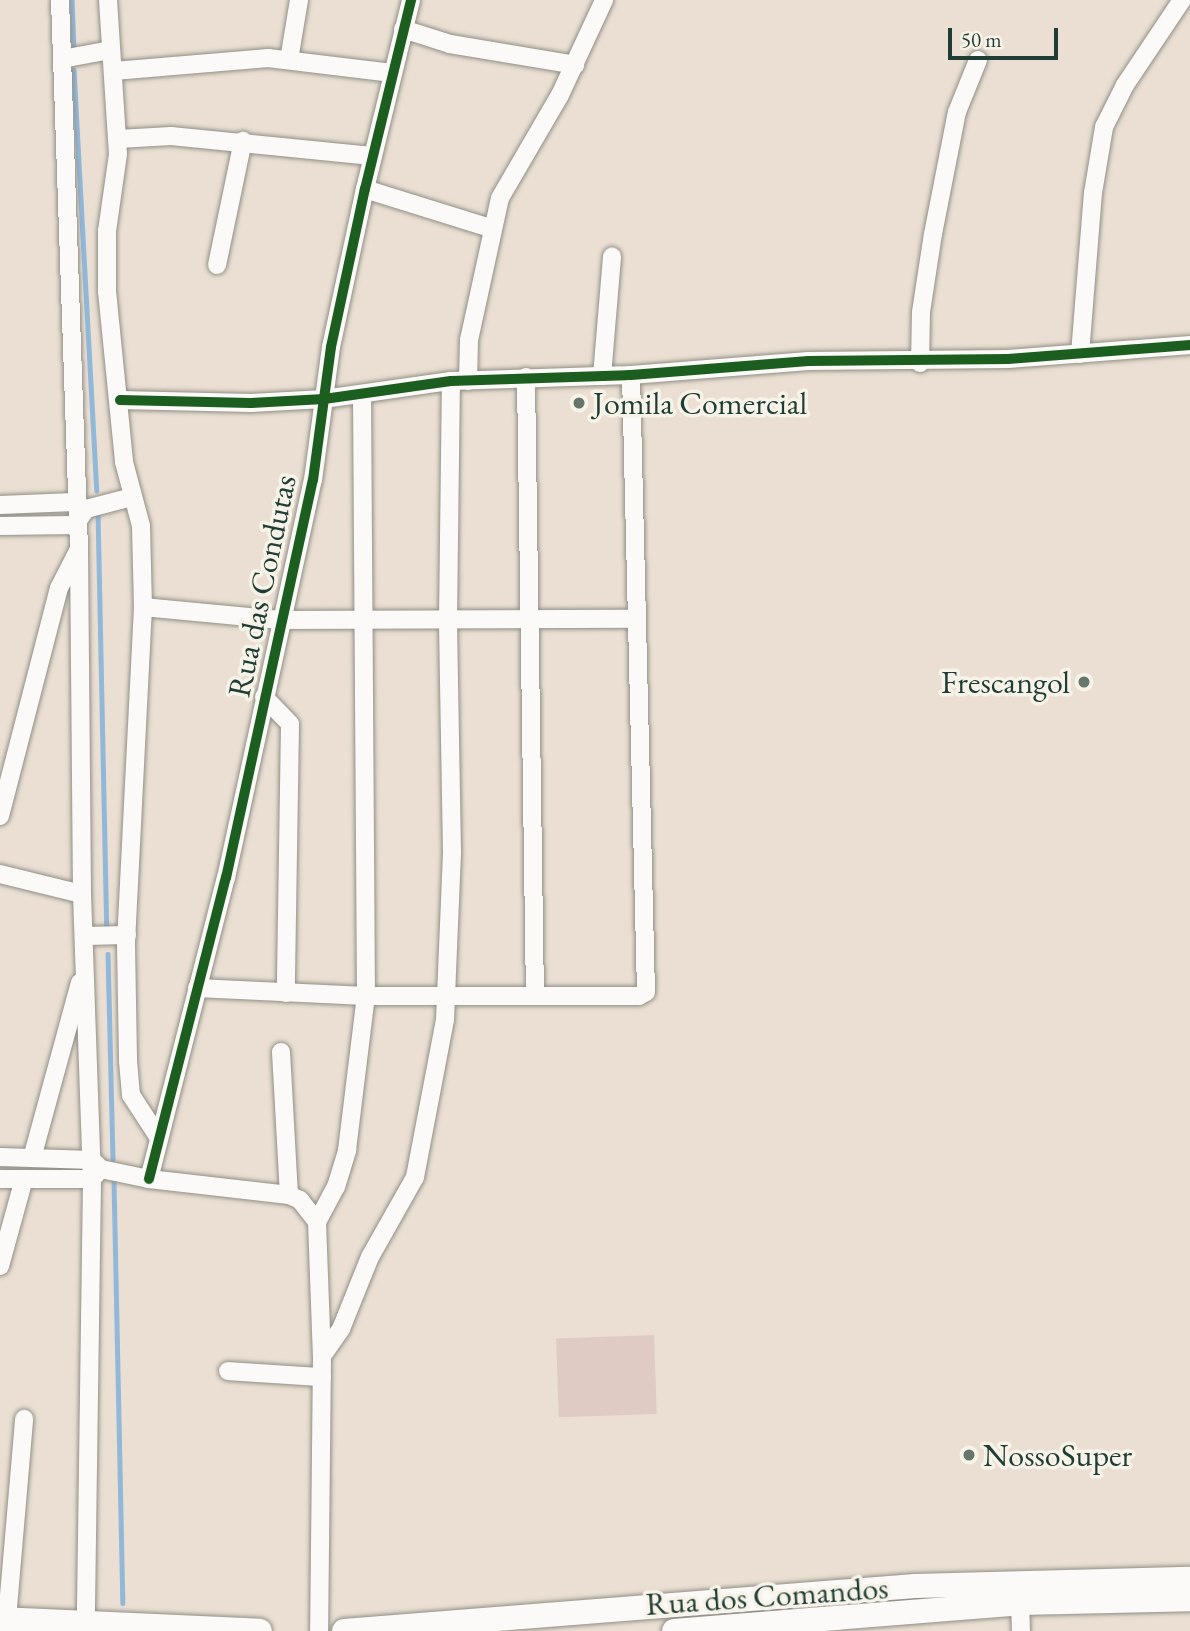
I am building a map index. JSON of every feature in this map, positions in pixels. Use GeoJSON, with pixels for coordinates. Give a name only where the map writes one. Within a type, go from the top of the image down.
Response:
{"type":"FeatureCollection","features":[{"type":"Feature","properties":{"kind":"main road","name":"Rua dos Comandos"},"geometry":{"type":"LineString","coordinates":[[344,1631],[915,1586],[1190,1579]]}},
{"type":"Feature","properties":{"kind":"main road","name":"Rua dos Comandos"},"geometry":{"type":"LineString","coordinates":[[674,1631],[792,1626],[1020,1602],[1190,1599]]}},
{"type":"Feature","properties":{"kind":"main road"},"geometry":{"type":"LineString","coordinates":[[3,1619],[86,1620],[260,1631]]}},
{"type":"Feature","properties":{"kind":"street"},"geometry":{"type":"LineString","coordinates":[[60,0],[69,58],[80,505],[75,525],[79,550],[82,894],[95,1169],[86,1620]]}},
{"type":"Feature","properties":{"kind":"street"},"geometry":{"type":"LineString","coordinates":[[108,0],[118,175],[107,231],[107,290],[120,400],[124,462],[141,526],[143,607],[127,935],[131,1095],[159,1138]]}},
{"type":"Feature","properties":{"kind":"street"},"geometry":{"type":"LineString","coordinates":[[289,60],[299,0]]}},
{"type":"Feature","properties":{"kind":"street","name":"Rua das Condutas"},"geometry":{"type":"LineString","coordinates":[[149,1179],[197,988],[313,480],[324,399],[365,188],[411,0]]}},
{"type":"Feature","properties":{"kind":"street"},"geometry":{"type":"LineString","coordinates":[[322,1356],[341,1329],[370,1257],[419,1168],[447,996],[453,759],[448,621],[460,381],[490,228],[515,165],[575,65],[604,0]]}},
{"type":"Feature","properties":{"kind":"street"},"geometry":{"type":"LineString","coordinates":[[1080,354],[1093,193],[1104,127],[1125,85],[1182,0]]}},
{"type":"Feature","properties":{"kind":"street"},"geometry":{"type":"LineString","coordinates":[[403,29],[450,44],[575,65]]}},
{"type":"Feature","properties":{"kind":"street"},"geometry":{"type":"LineString","coordinates":[[69,58],[110,50]]}},
{"type":"Feature","properties":{"kind":"street"},"geometry":{"type":"LineString","coordinates":[[114,71],[289,60],[392,73]]}},
{"type":"Feature","properties":{"kind":"street"},"geometry":{"type":"LineString","coordinates":[[920,363],[921,312],[933,234],[957,112],[978,60]]}},
{"type":"Feature","properties":{"kind":"street"},"geometry":{"type":"LineString","coordinates":[[118,139],[171,136],[243,141],[372,156]]}},
{"type":"Feature","properties":{"kind":"street"},"geometry":{"type":"LineString","coordinates":[[217,265],[243,141]]}},
{"type":"Feature","properties":{"kind":"street"},"geometry":{"type":"LineString","coordinates":[[365,188],[490,228]]}},
{"type":"Feature","properties":{"kind":"street"},"geometry":{"type":"LineString","coordinates":[[602,376],[612,256]]}},
{"type":"Feature","properties":{"kind":"street"},"geometry":{"type":"LineString","coordinates":[[120,400],[251,403],[324,399],[460,381],[631,375],[808,361],[920,363],[1190,345]]}},
{"type":"Feature","properties":{"kind":"street"},"geometry":{"type":"LineString","coordinates":[[197,988],[366,996],[639,996],[646,992],[631,375]]}},
{"type":"Feature","properties":{"kind":"street"},"geometry":{"type":"LineString","coordinates":[[526,377],[535,996]]}},
{"type":"Feature","properties":{"kind":"street"},"geometry":{"type":"LineString","coordinates":[[319,1631],[322,1356],[317,1222],[336,1187],[347,1150],[366,996],[362,394]]}},
{"type":"Feature","properties":{"kind":"street"},"geometry":{"type":"LineString","coordinates":[[0,505],[104,504],[132,496]]}},
{"type":"Feature","properties":{"kind":"street"},"geometry":{"type":"LineString","coordinates":[[0,526],[75,525]]}},
{"type":"Feature","properties":{"kind":"street"},"geometry":{"type":"LineString","coordinates":[[0,816],[59,588],[79,550]]}},
{"type":"Feature","properties":{"kind":"street"},"geometry":{"type":"LineString","coordinates":[[143,607],[281,620],[637,619]]}},
{"type":"Feature","properties":{"kind":"street"},"geometry":{"type":"LineString","coordinates":[[264,697],[290,724],[286,993]]}},
{"type":"Feature","properties":{"kind":"street"},"geometry":{"type":"LineString","coordinates":[[0,874],[82,894]]}},
{"type":"Feature","properties":{"kind":"street"},"geometry":{"type":"LineString","coordinates":[[84,936],[127,935]]}},
{"type":"Feature","properties":{"kind":"street"},"geometry":{"type":"LineString","coordinates":[[32,1158],[86,963]]}},
{"type":"Feature","properties":{"kind":"street"},"geometry":{"type":"LineString","coordinates":[[281,1052],[289,1195]]}},
{"type":"Feature","properties":{"kind":"street"},"geometry":{"type":"LineString","coordinates":[[0,1157],[32,1158],[149,1179],[289,1195],[299,1200],[317,1222]]}},
{"type":"Feature","properties":{"kind":"street"},"geometry":{"type":"LineString","coordinates":[[0,1179],[24,1179],[95,1169]]}},
{"type":"Feature","properties":{"kind":"street"},"geometry":{"type":"LineString","coordinates":[[0,1266],[24,1179]]}},
{"type":"Feature","properties":{"kind":"street"},"geometry":{"type":"LineString","coordinates":[[228,1371],[322,1377]]}},
{"type":"Feature","properties":{"kind":"street"},"geometry":{"type":"LineString","coordinates":[[3,1619],[24,1419]]}},
{"type":"Feature","properties":{"kind":"street"},"geometry":{"type":"LineString","coordinates":[[1020,1602],[1021,1631]]}},
{"type":"Feature","properties":{"kind":"building"},"geometry":{"type":"Polygon","coordinates":[[[654,1335],[657,1414],[559,1417],[556,1338],[654,1335]]]}},
{"type":"Feature","properties":{"kind":"waterway"},"geometry":{"type":"LineString","coordinates":[[72,0],[74,49]]}},
{"type":"Feature","properties":{"kind":"waterway"},"geometry":{"type":"LineString","coordinates":[[74,70],[97,490]]}},
{"type":"Feature","properties":{"kind":"waterway"},"geometry":{"type":"LineString","coordinates":[[98,512],[107,928]]}},
{"type":"Feature","properties":{"kind":"waterway"},"geometry":{"type":"LineString","coordinates":[[108,954],[113,1159]]}},
{"type":"Feature","properties":{"kind":"waterway"},"geometry":{"type":"LineString","coordinates":[[114,1181],[123,1603]]}},
{"type":"Feature","properties":{"kind":"cycle path"},"geometry":{"type":"LineString","coordinates":[[149,1179],[226,878],[313,480],[331,347],[365,189],[411,0]]}},
{"type":"Feature","properties":{"kind":"cycle path"},"geometry":{"type":"LineString","coordinates":[[120,400],[251,403],[324,399],[451,381],[631,375],[808,361],[1008,359],[1190,345]]}},
{"type":"Feature","properties":{"kind":"place","name":"Jomila Comercial"},"geometry":{"type":"Point","coordinates":[579,403]}},
{"type":"Feature","properties":{"kind":"place","name":"Frescangol"},"geometry":{"type":"Point","coordinates":[1084,682]}},
{"type":"Feature","properties":{"kind":"place","name":"NossoSuper"},"geometry":{"type":"Point","coordinates":[969,1455]}}]}
